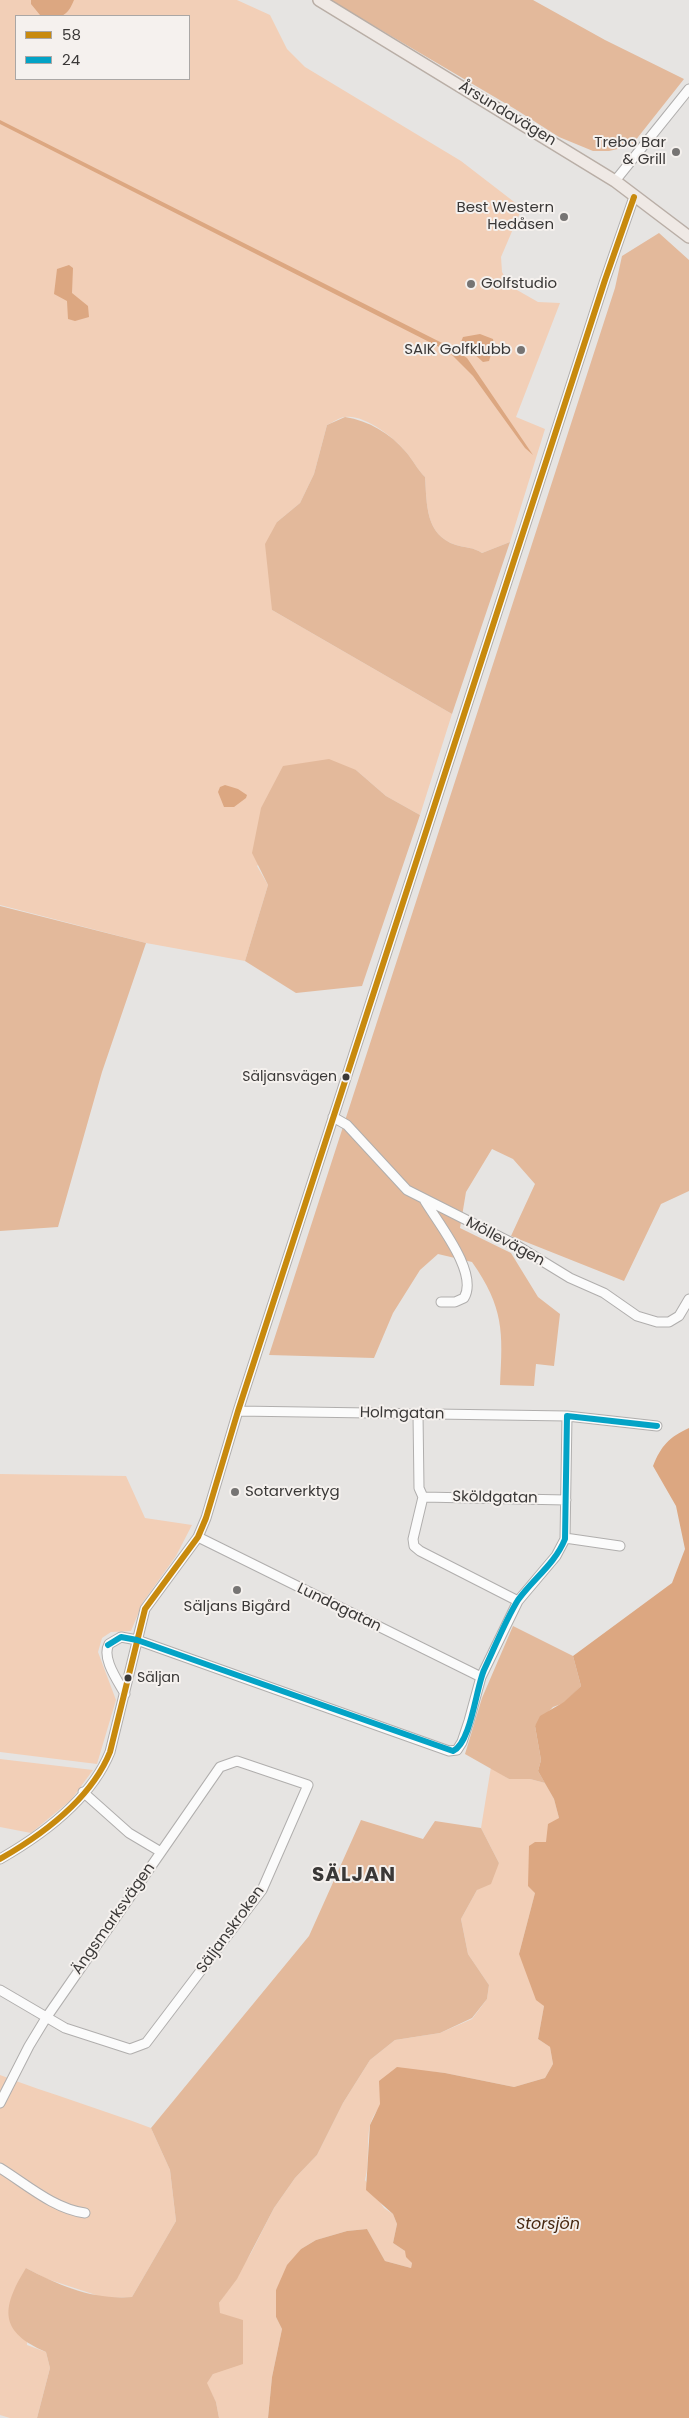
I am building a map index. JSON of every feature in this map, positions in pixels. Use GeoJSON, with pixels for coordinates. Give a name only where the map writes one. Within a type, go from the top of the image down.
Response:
{"type":"FeatureCollection","features":[{"type":"Feature","properties":{"kind":"main road","name":"Årsundavägen"},"geometry":{"type":"LineString","coordinates":[[319,0],[615,181],[689,238]]}},
{"type":"Feature","properties":{"kind":"street"},"geometry":{"type":"LineString","coordinates":[[615,181],[689,89]]}},
{"type":"Feature","properties":{"kind":"street"},"geometry":{"type":"LineString","coordinates":[[0,1859],[24,1845],[56,1820],[83,1792],[106,1761],[146,1609],[198,1537],[206,1518],[238,1411],[634,196]]}},
{"type":"Feature","properties":{"kind":"street","name":"Möllevägen"},"geometry":{"type":"LineString","coordinates":[[334,1116],[347,1125],[400,1184],[425,1201],[516,1245],[570,1278],[604,1293],[637,1316],[657,1322],[669,1322],[679,1316],[689,1299]]}},
{"type":"Feature","properties":{"kind":"street"},"geometry":{"type":"LineString","coordinates":[[425,1201],[456,1251],[469,1280],[464,1298],[455,1302],[441,1302]]}},
{"type":"Feature","properties":{"kind":"street","name":"Holmgatan"},"geometry":{"type":"LineString","coordinates":[[238,1411],[566,1416],[657,1426]]}},
{"type":"Feature","properties":{"kind":"street"},"geometry":{"type":"LineString","coordinates":[[418,1414],[419,1488],[423,1496],[413,1539],[417,1549],[518,1601]]}},
{"type":"Feature","properties":{"kind":"street"},"geometry":{"type":"LineString","coordinates":[[125,1694],[108,1660],[107,1647],[113,1640],[120,1637],[137,1640],[450,1751],[457,1750],[462,1742],[481,1678],[518,1601],[556,1556],[565,1538],[566,1416]]}},
{"type":"Feature","properties":{"kind":"street","name":"Sköldgatan"},"geometry":{"type":"LineString","coordinates":[[423,1496],[566,1500]]}},
{"type":"Feature","properties":{"kind":"street","name":"Lundagatan"},"geometry":{"type":"LineString","coordinates":[[198,1537],[481,1678]]}},
{"type":"Feature","properties":{"kind":"street"},"geometry":{"type":"LineString","coordinates":[[565,1538],[620,1546]]}},
{"type":"Feature","properties":{"kind":"street","name":"Säljanskroken"},"geometry":{"type":"LineString","coordinates":[[0,1990],[65,2028],[130,2049],[146,2043],[262,1890],[308,1785],[237,1761],[220,1767],[161,1852]]}},
{"type":"Feature","properties":{"kind":"street","name":"Ängsmarksvägen"},"geometry":{"type":"LineString","coordinates":[[0,2103],[29,2046],[46,2018],[161,1852],[129,1833],[83,1792]]}},
{"type":"Feature","properties":{"kind":"street"},"geometry":{"type":"LineString","coordinates":[[0,2168],[57,2204],[73,2212],[84,2213]]}},
{"type":"Feature","properties":{"kind":"shaded area","name":"SAIK Golfklubb"},"geometry":{"type":"Polygon","coordinates":[[[0,0],[237,0],[270,15],[287,49],[305,67],[461,161],[522,208],[501,257],[502,272],[510,286],[538,302],[560,303],[516,417],[545,429],[510,542],[482,553],[456,545],[438,534],[430,517],[426,498],[425,477],[394,440],[370,423],[353,417],[343,417],[327,425],[314,474],[300,503],[277,522],[272,610],[452,714],[420,815],[386,796],[356,770],[257,866],[268,885],[245,961],[146,943],[0,905],[0,0]]]}},
{"type":"Feature","properties":{"kind":"shaded area"},"geometry":{"type":"Polygon","coordinates":[[[330,0],[533,0],[605,40],[684,79],[631,146],[609,151],[593,151],[559,137],[330,0]]]}},
{"type":"Feature","properties":{"kind":"shaded area"},"geometry":{"type":"Polygon","coordinates":[[[659,233],[689,260],[689,1191],[661,1204],[624,1281],[511,1236],[535,1184],[513,1159],[492,1149],[466,1192],[460,1228],[511,1253],[538,1297],[560,1314],[554,1366],[536,1364],[534,1386],[500,1385],[501,1334],[499,1320],[496,1307],[483,1278],[472,1262],[438,1254],[420,1270],[393,1313],[374,1358],[269,1355],[615,288],[622,256],[659,233]]]}},
{"type":"Feature","properties":{"kind":"shaded area"},"geometry":{"type":"Polygon","coordinates":[[[345,417],[362,421],[378,429],[400,445],[408,455],[425,477],[426,498],[430,517],[438,534],[456,545],[482,553],[510,542],[452,714],[272,610],[265,544],[277,522],[300,503],[314,474],[327,425],[345,417]]]}},
{"type":"Feature","properties":{"kind":"shaded area"},"geometry":{"type":"Polygon","coordinates":[[[329,759],[356,770],[386,796],[420,815],[362,986],[296,993],[245,961],[268,885],[252,853],[261,808],[283,766],[329,759]]]}},
{"type":"Feature","properties":{"kind":"shaded area"},"geometry":{"type":"Polygon","coordinates":[[[0,906],[146,943],[102,1072],[58,1227],[0,1231],[0,906]]]}},
{"type":"Feature","properties":{"kind":"shaded area"},"geometry":{"type":"Polygon","coordinates":[[[0,1474],[126,1476],[145,1518],[192,1525],[176,1556],[143,1602],[131,1631],[111,1632],[102,1638],[98,1652],[116,1700],[97,1764],[0,1752],[0,1474]]]}},
{"type":"Feature","properties":{"kind":"shaded area"},"geometry":{"type":"Polygon","coordinates":[[[513,1626],[573,1656],[581,1686],[564,1703],[553,1707],[535,1726],[541,1760],[538,1771],[545,1783],[530,1779],[509,1779],[465,1754],[482,1698],[513,1626]]]}},
{"type":"Feature","properties":{"kind":"shaded area"},"geometry":{"type":"Polygon","coordinates":[[[0,1759],[93,1770],[71,1800],[31,1833],[0,1827],[0,1759]]]}},
{"type":"Feature","properties":{"kind":"shaded area"},"geometry":{"type":"Polygon","coordinates":[[[491,1767],[509,1779],[530,1779],[545,1783],[554,1799],[559,1818],[546,1842],[535,1842],[535,1893],[519,1954],[544,2006],[538,2039],[550,2047],[553,2064],[545,2078],[514,2087],[445,2073],[425,2071],[385,2101],[370,2125],[365,2180],[384,2208],[393,2214],[397,2224],[393,2243],[405,2251],[412,2263],[411,2268],[385,2261],[367,2229],[347,2231],[316,2240],[301,2249],[276,2290],[276,2317],[282,2329],[272,2377],[268,2418],[219,2418],[216,2402],[206,2383],[213,2374],[219,2303],[251,2253],[274,2208],[295,2178],[317,2155],[343,2103],[370,2060],[395,2040],[440,2033],[472,2019],[487,1999],[489,1985],[468,1954],[461,1919],[477,1890],[499,1863],[481,1828],[491,1767]]]}},
{"type":"Feature","properties":{"kind":"shaded area"},"geometry":{"type":"Polygon","coordinates":[[[361,1820],[423,1839],[435,1821],[481,1828],[499,1863],[491,1884],[477,1890],[461,1919],[468,1954],[489,1985],[487,1999],[472,2018],[440,2033],[395,2040],[370,2060],[343,2103],[317,2155],[295,2178],[274,2208],[237,2279],[219,2303],[220,2313],[243,2320],[243,2364],[213,2374],[207,2383],[216,2402],[219,2418],[37,2418],[50,2368],[46,2352],[20,2336],[13,2328],[9,2318],[12,2296],[26,2268],[51,2281],[90,2294],[132,2297],[176,2221],[170,2170],[151,2128],[309,1936],[361,1820]]]}},
{"type":"Feature","properties":{"kind":"shaded area"},"geometry":{"type":"Polygon","coordinates":[[[0,2075],[151,2128],[170,2170],[176,2221],[132,2297],[105,2298],[47,2279],[26,2268],[27,2345],[46,2352],[50,2368],[37,2418],[10,2418],[0,2415],[0,2075]]]}},
{"type":"Feature","properties":{"kind":"water"},"geometry":{"type":"Polygon","coordinates":[[[31,0],[74,0],[64,15],[40,15],[31,4],[31,0]]]}},
{"type":"Feature","properties":{"kind":"water"},"geometry":{"type":"Polygon","coordinates":[[[0,120],[452,348],[467,358],[533,455],[525,448],[473,376],[449,352],[0,124],[0,120]]]}},
{"type":"Feature","properties":{"kind":"water"},"geometry":{"type":"Polygon","coordinates":[[[69,265],[73,268],[72,293],[88,306],[89,317],[75,321],[68,319],[67,301],[54,294],[57,269],[69,265]]]}},
{"type":"Feature","properties":{"kind":"water"},"geometry":{"type":"Polygon","coordinates":[[[480,334],[493,339],[494,345],[489,361],[483,362],[461,342],[463,337],[480,334]]]}},
{"type":"Feature","properties":{"kind":"water"},"geometry":{"type":"Polygon","coordinates":[[[225,785],[238,789],[247,795],[246,798],[234,807],[224,807],[218,792],[220,787],[225,785]]]}},
{"type":"Feature","properties":{"kind":"water","name":"Storsjön"},"geometry":{"type":"Polygon","coordinates":[[[689,1428],[689,2418],[268,2418],[272,2377],[282,2329],[276,2317],[276,2290],[287,2265],[301,2249],[316,2240],[347,2231],[367,2229],[385,2261],[411,2268],[412,2263],[406,2257],[405,2251],[393,2243],[397,2224],[393,2214],[366,2190],[370,2125],[380,2104],[379,2081],[397,2067],[445,2073],[514,2087],[545,2078],[553,2064],[550,2047],[538,2039],[544,2006],[536,2000],[519,1954],[535,1893],[528,1886],[529,1846],[535,1842],[546,1842],[548,1824],[559,1818],[554,1799],[538,1771],[541,1760],[535,1726],[540,1716],[564,1702],[581,1686],[573,1656],[672,1583],[685,1549],[676,1506],[653,1466],[666,1443],[689,1428]]]}},
{"type":"Feature","properties":{"kind":"transit line","name":"58"},"geometry":{"type":"LineString","coordinates":[[0,1859],[32,1839],[64,1814],[91,1785],[102,1769],[110,1752],[145,1609],[198,1537],[206,1518],[238,1411],[605,280],[634,197]]}},
{"type":"Feature","properties":{"kind":"transit line","name":"24"},"geometry":{"type":"LineString","coordinates":[[108,1645],[121,1637],[137,1640],[453,1751],[459,1746],[469,1727],[481,1678],[509,1617],[518,1600],[550,1564],[565,1539],[567,1416],[657,1426]]}},
{"type":"Feature","properties":{"kind":"place","name":"Trebo Bar & Grill"},"geometry":{"type":"Point","coordinates":[676,152]}},
{"type":"Feature","properties":{"kind":"place","name":"Best Western Hedåsen"},"geometry":{"type":"Point","coordinates":[564,217]}},
{"type":"Feature","properties":{"kind":"place","name":"Golfstudio"},"geometry":{"type":"Point","coordinates":[471,284]}},
{"type":"Feature","properties":{"kind":"place","name":"SAIK Golfklubb"},"geometry":{"type":"Point","coordinates":[521,350]}},
{"type":"Feature","properties":{"kind":"place","name":"Säljansvägen"},"geometry":{"type":"Point","coordinates":[346,1077]}},
{"type":"Feature","properties":{"kind":"place","name":"Sotarverktyg"},"geometry":{"type":"Point","coordinates":[235,1492]}},
{"type":"Feature","properties":{"kind":"place","name":"Säljans Bigård"},"geometry":{"type":"Point","coordinates":[237,1590]}},
{"type":"Feature","properties":{"kind":"place","name":"Säljan"},"geometry":{"type":"Point","coordinates":[128,1678]}},
{"type":"Feature","properties":{"kind":"district","name":"SÄLJAN"},"geometry":{"type":"Point","coordinates":[354,1876]}}]}
